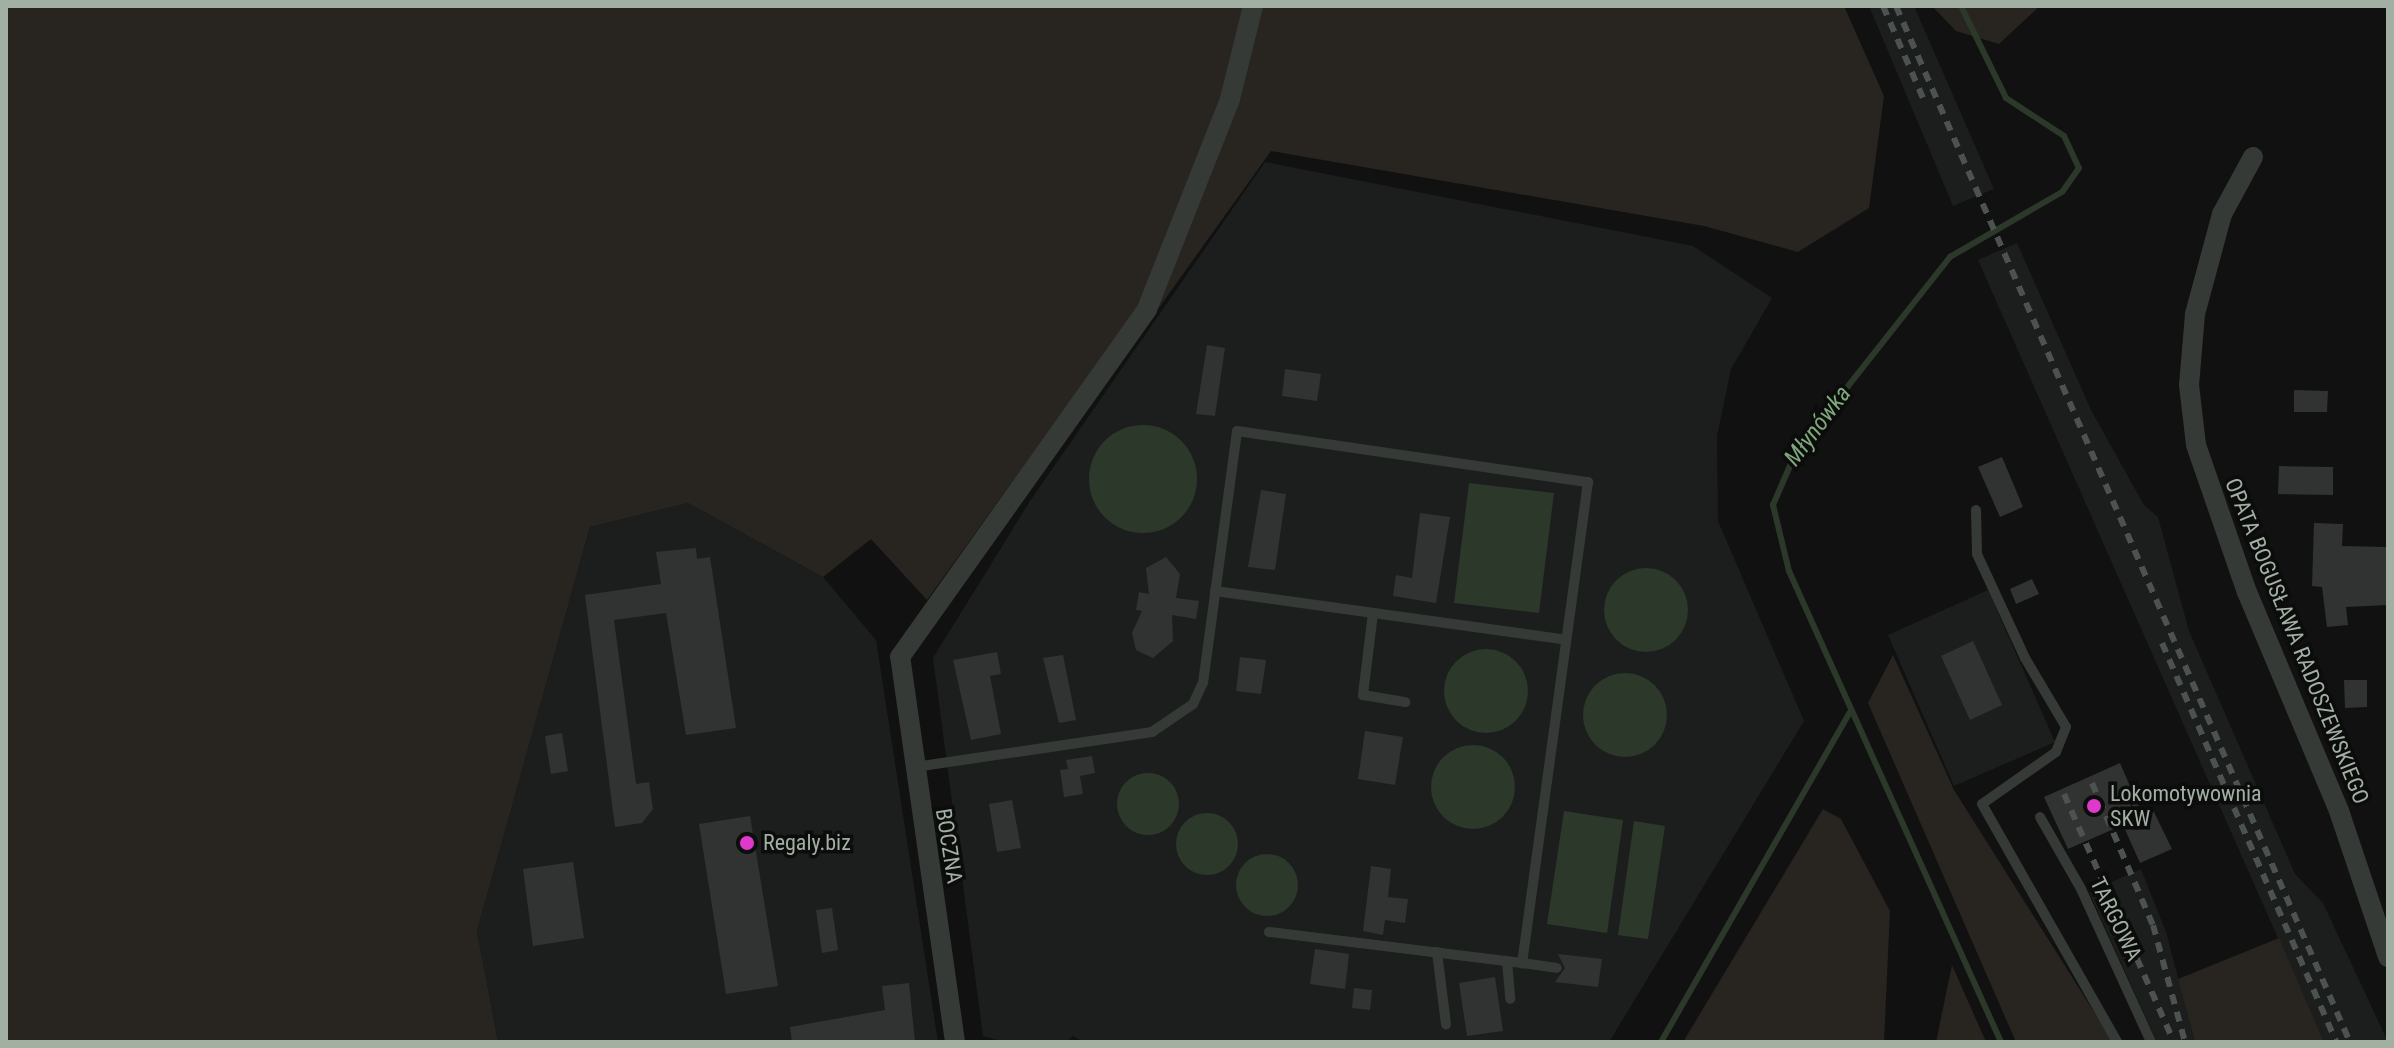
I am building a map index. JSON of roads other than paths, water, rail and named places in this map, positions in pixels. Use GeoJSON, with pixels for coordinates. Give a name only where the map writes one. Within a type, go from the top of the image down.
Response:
{"type":"FeatureCollection","features":[{"type":"Feature","properties":{"kind":"street","name":"BOCZNA"},"geometry":{"type":"LineString","coordinates":[[955,1042],[913,767],[900,657],[1147,309],[1230,99],[1253,6]]}},
{"type":"Feature","properties":{"kind":"street","name":"OPATA BOGUSŁAWA RADOSZEWSKIEGO"},"geometry":{"type":"LineString","coordinates":[[2253,157],[2217,227],[2195,314],[2189,385],[2196,445],[2247,592],[2339,811],[2388,957]]}},
{"type":"Feature","properties":{"kind":"lane"},"geometry":{"type":"LineString","coordinates":[[913,767],[1152,732],[1175,722],[1203,683],[1237,431],[1588,482],[1522,963]]}},
{"type":"Feature","properties":{"kind":"lane"},"geometry":{"type":"LineString","coordinates":[[1976,510],[1977,554],[2025,658],[2066,727],[2056,752],[1982,804],[2117,1042]]}},
{"type":"Feature","properties":{"kind":"lane"},"geometry":{"type":"LineString","coordinates":[[1215,591],[1566,640]]}},
{"type":"Feature","properties":{"kind":"lane"},"geometry":{"type":"LineString","coordinates":[[1373,613],[1363,695],[1405,702]]}},
{"type":"Feature","properties":{"kind":"lane","name":"TARGOWA"},"geometry":{"type":"LineString","coordinates":[[2040,817],[2081,889],[2151,1042]]}},
{"type":"Feature","properties":{"kind":"lane"},"geometry":{"type":"LineString","coordinates":[[1269,932],[1557,968]]}},
{"type":"Feature","properties":{"kind":"lane"},"geometry":{"type":"LineString","coordinates":[[1437,952],[1446,1024]]}},
{"type":"Feature","properties":{"kind":"lane"},"geometry":{"type":"LineString","coordinates":[[1507,961],[1510,999]]}},
{"type":"Feature","properties":{"kind":"waterway","name":"Młynówka"},"geometry":{"type":"LineString","coordinates":[[1961,6],[2006,98],[2064,136],[2079,168],[2062,192],[1950,257],[1796,452],[1773,505],[1789,571],[2001,1042]]}},
{"type":"Feature","properties":{"kind":"waterway"},"geometry":{"type":"LineString","coordinates":[[1661,1042],[1850,712]]}},
{"type":"Feature","properties":{"kind":"railway"},"geometry":{"type":"LineString","coordinates":[[1883,6],[1923,98]]}},
{"type":"Feature","properties":{"kind":"railway"},"geometry":{"type":"LineString","coordinates":[[1896,6],[2350,1042]]}},
{"type":"Feature","properties":{"kind":"railway"},"geometry":{"type":"LineString","coordinates":[[2162,643],[2336,1042]]}},
{"type":"Feature","properties":{"kind":"railway"},"geometry":{"type":"LineString","coordinates":[[2092,783],[2153,925],[2185,1042]]}},
{"type":"Feature","properties":{"kind":"railway"},"geometry":{"type":"LineString","coordinates":[[2064,794],[2174,1042]]}},
{"type":"Feature","properties":{"kind":"place","name":"Lokomotywownia SKW"},"geometry":{"type":"Point","coordinates":[2094,806]}},
{"type":"Feature","properties":{"kind":"place","name":"Regaly.biz"},"geometry":{"type":"Point","coordinates":[747,843]}}]}
